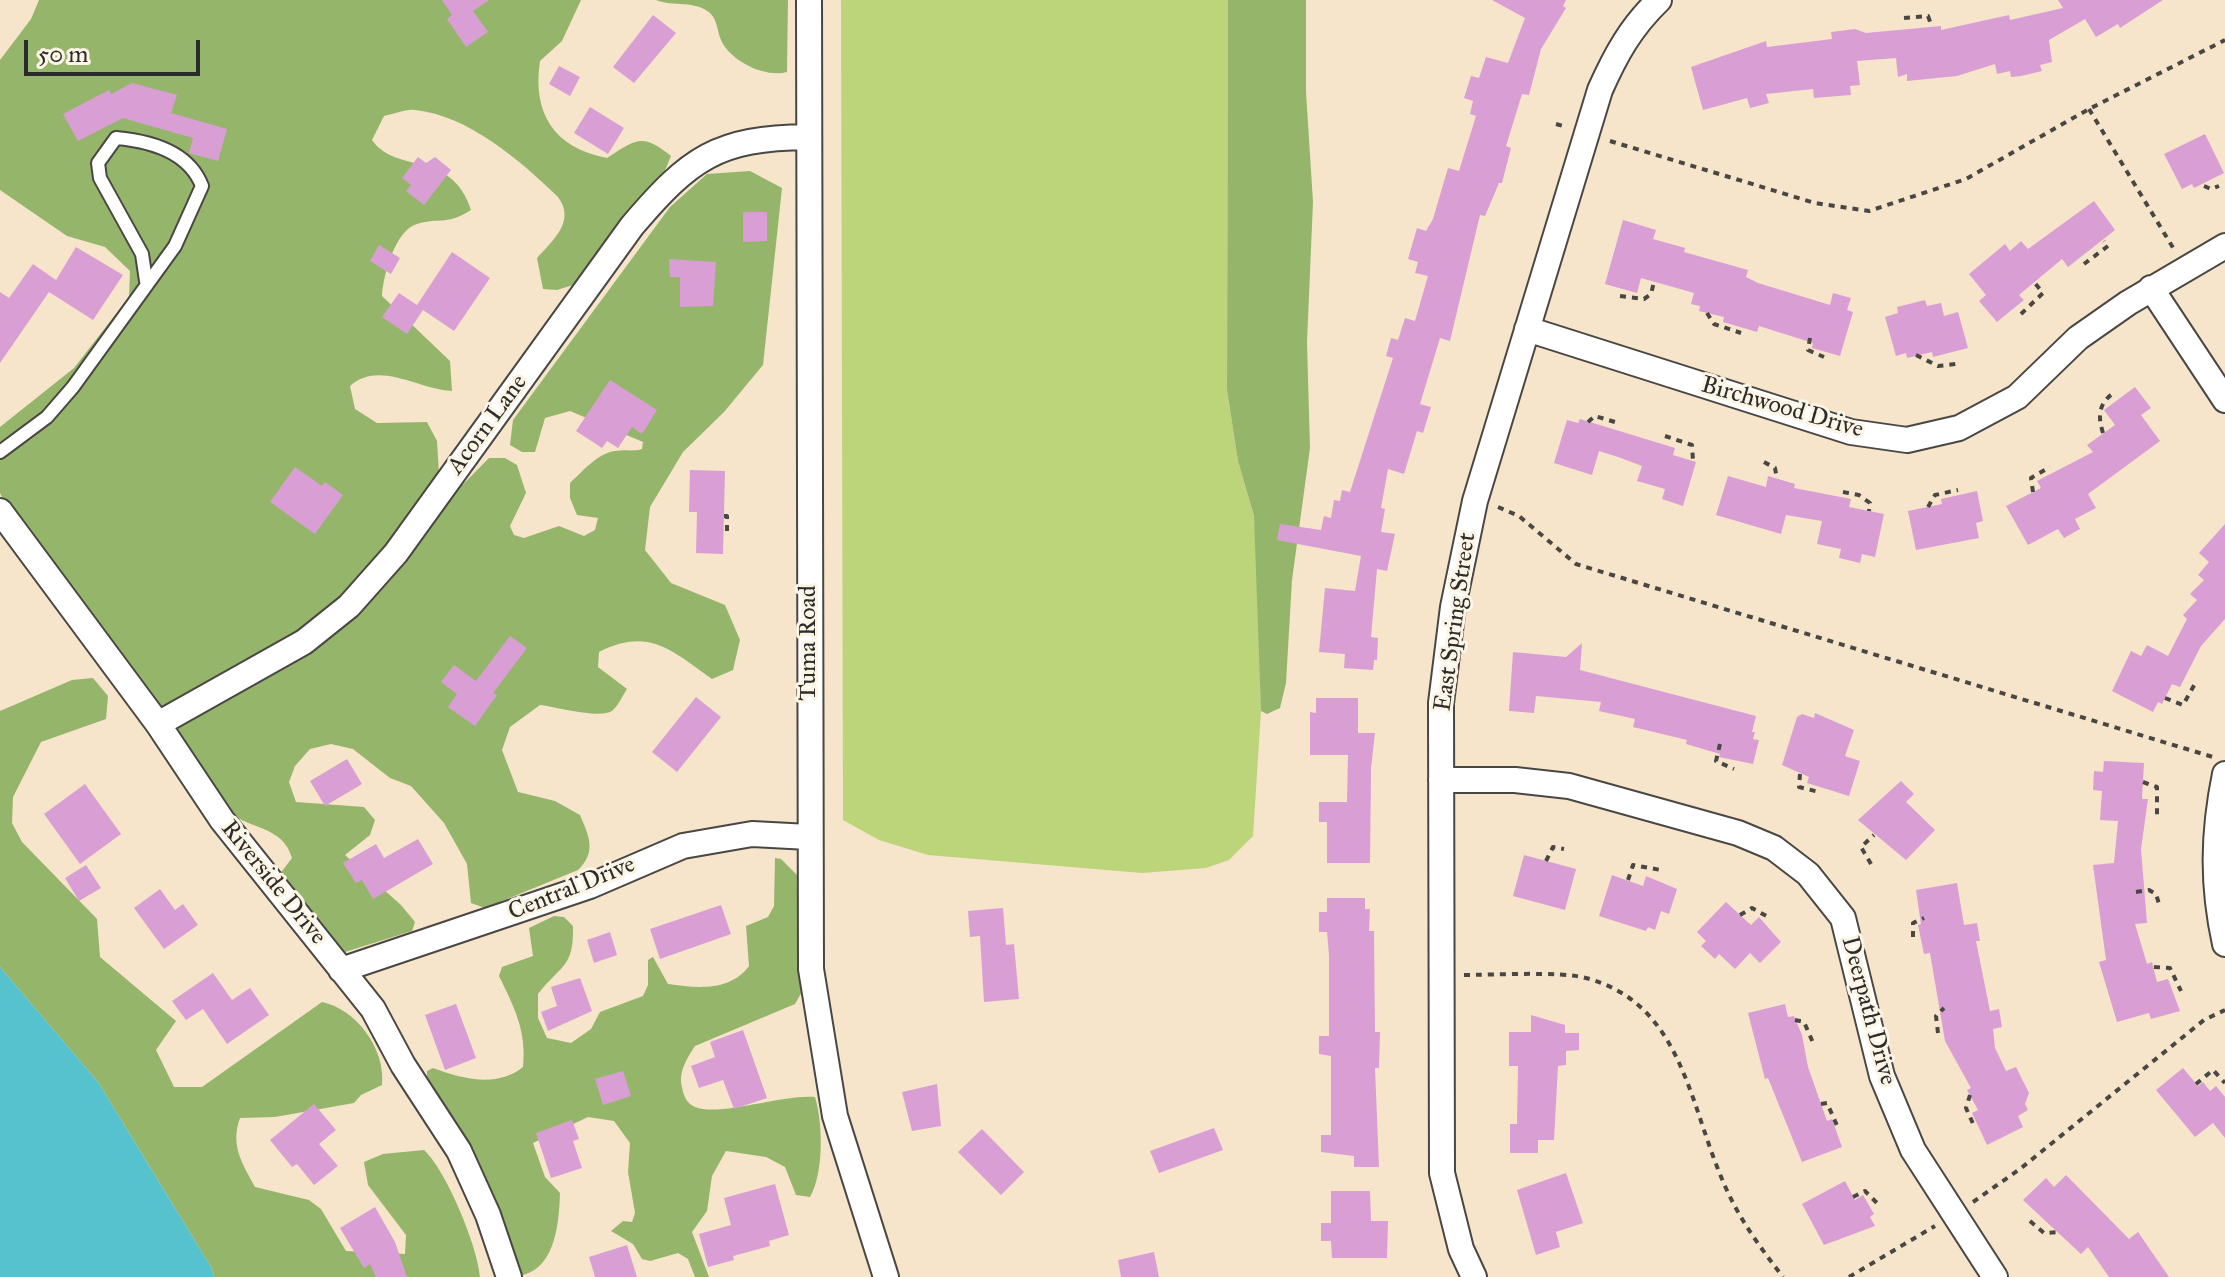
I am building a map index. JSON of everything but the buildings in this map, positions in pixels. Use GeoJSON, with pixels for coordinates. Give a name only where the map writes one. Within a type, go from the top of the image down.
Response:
{"type":"FeatureCollection","features":[{"type":"Feature","properties":{"kind":"street","name":"Tuma Road"},"geometry":{"type":"LineString","coordinates":[[809,0],[811,969],[835,1116],[886,1277]]}},
{"type":"Feature","properties":{"kind":"street","name":"East Spring Street"},"geometry":{"type":"LineString","coordinates":[[1474,1277],[1461,1249],[1442,1173],[1441,703],[1458,576],[1491,441],[1600,90],[1619,48],[1637,21],[1659,0]]}},
{"type":"Feature","properties":{"kind":"street","name":"Acorn Lane"},"geometry":{"type":"LineString","coordinates":[[158,724],[304,642],[349,606],[396,553],[623,238],[671,180],[717,150],[759,137],[808,137]]}},
{"type":"Feature","properties":{"kind":"street","name":"Birchwood Drive"},"geometry":{"type":"LineString","coordinates":[[1527,329],[1851,432],[1907,440],[1959,428],[2017,397],[2078,338],[2151,288],[2225,246]]}},
{"type":"Feature","properties":{"kind":"street"},"geometry":{"type":"LineString","coordinates":[[2151,288],[2225,400]]}},
{"type":"Feature","properties":{"kind":"street","name":"Riverside Drive"},"geometry":{"type":"LineString","coordinates":[[0,511],[158,724],[231,832],[373,1009],[403,1065],[459,1151],[488,1215],[509,1277]]}},
{"type":"Feature","properties":{"kind":"street"},"geometry":{"type":"LineString","coordinates":[[2218,765],[2214,830],[2215,899],[2225,944]]}},
{"type":"Feature","properties":{"kind":"street","name":"Deerpath Drive"},"geometry":{"type":"LineString","coordinates":[[1441,780],[1515,780],[1569,786],[1738,833],[1774,848],[1808,874],[1843,918],[1882,1076],[1913,1150],[1995,1277]]}},
{"type":"Feature","properties":{"kind":"street","name":"Central Drive"},"geometry":{"type":"LineString","coordinates":[[341,970],[590,886],[683,846],[752,834],[809,837]]}},
{"type":"Feature","properties":{"kind":"lane"},"geometry":{"type":"LineString","coordinates":[[0,452],[47,417],[73,387],[146,281],[175,246],[202,186],[189,163],[160,147],[116,138],[98,163],[100,178],[142,254],[146,281]]}},
{"type":"Feature","properties":{"kind":"path"},"geometry":{"type":"LineString","coordinates":[[1904,18],[1928,16],[1932,27]]}},
{"type":"Feature","properties":{"kind":"path"},"geometry":{"type":"LineString","coordinates":[[1603,138],[1815,203],[1869,211],[1966,179],[2089,109],[2225,40]]}},
{"type":"Feature","properties":{"kind":"path"},"geometry":{"type":"LineString","coordinates":[[2089,109],[2176,253]]}},
{"type":"Feature","properties":{"kind":"path"},"geometry":{"type":"LineString","coordinates":[[2204,186],[2211,189],[2219,186]]}},
{"type":"Feature","properties":{"kind":"path"},"geometry":{"type":"LineString","coordinates":[[2084,264],[2108,246],[2104,241]]}},
{"type":"Feature","properties":{"kind":"path"},"geometry":{"type":"LineString","coordinates":[[1620,296],[1644,299],[1651,294],[1654,282]]}},
{"type":"Feature","properties":{"kind":"path"},"geometry":{"type":"LineString","coordinates":[[2021,314],[2043,293],[2034,282]]}},
{"type":"Feature","properties":{"kind":"path"},"geometry":{"type":"LineString","coordinates":[[1707,313],[1714,324],[1741,333]]}},
{"type":"Feature","properties":{"kind":"path"},"geometry":{"type":"LineString","coordinates":[[1810,338],[1808,350],[1824,357]]}},
{"type":"Feature","properties":{"kind":"path"},"geometry":{"type":"LineString","coordinates":[[1916,355],[1938,366],[1956,364]]}},
{"type":"Feature","properties":{"kind":"path"},"geometry":{"type":"LineString","coordinates":[[2103,433],[2099,421],[2101,407],[2112,394]]}},
{"type":"Feature","properties":{"kind":"path"},"geometry":{"type":"LineString","coordinates":[[1588,422],[1595,416],[1615,422]]}},
{"type":"Feature","properties":{"kind":"path"},"geometry":{"type":"LineString","coordinates":[[1665,436],[1692,445],[1693,461]]}},
{"type":"Feature","properties":{"kind":"path"},"geometry":{"type":"LineString","coordinates":[[1764,462],[1775,468],[1777,479]]}},
{"type":"Feature","properties":{"kind":"path"},"geometry":{"type":"LineString","coordinates":[[2033,492],[2031,478],[2050,467]]}},
{"type":"Feature","properties":{"kind":"path"},"geometry":{"type":"LineString","coordinates":[[1928,507],[1935,495],[1958,490]]}},
{"type":"Feature","properties":{"kind":"path"},"geometry":{"type":"LineString","coordinates":[[1843,492],[1864,497],[1870,503],[1869,511]]}},
{"type":"Feature","properties":{"kind":"path"},"geometry":{"type":"LineString","coordinates":[[1492,505],[1519,516],[1576,564],[2218,765]]}},
{"type":"Feature","properties":{"kind":"path"},"geometry":{"type":"LineString","coordinates":[[724,516],[727,516],[727,535]]}},
{"type":"Feature","properties":{"kind":"path"},"geometry":{"type":"LineString","coordinates":[[2165,698],[2186,703],[2197,680]]}},
{"type":"Feature","properties":{"kind":"path"},"geometry":{"type":"LineString","coordinates":[[1720,744],[1716,761],[1734,769]]}},
{"type":"Feature","properties":{"kind":"path"},"geometry":{"type":"LineString","coordinates":[[1800,774],[1799,787],[1819,792]]}},
{"type":"Feature","properties":{"kind":"path"},"geometry":{"type":"LineString","coordinates":[[2143,782],[2157,787],[2157,816]]}},
{"type":"Feature","properties":{"kind":"path"},"geometry":{"type":"LineString","coordinates":[[1871,864],[1861,847],[1874,835]]}},
{"type":"Feature","properties":{"kind":"path"},"geometry":{"type":"LineString","coordinates":[[1546,861],[1553,847],[1564,849]]}},
{"type":"Feature","properties":{"kind":"path"},"geometry":{"type":"LineString","coordinates":[[1628,880],[1633,865],[1661,870]]}},
{"type":"Feature","properties":{"kind":"path"},"geometry":{"type":"LineString","coordinates":[[2136,892],[2149,890],[2156,894],[2159,904]]}},
{"type":"Feature","properties":{"kind":"path"},"geometry":{"type":"LineString","coordinates":[[1740,915],[1752,908],[1770,918]]}},
{"type":"Feature","properties":{"kind":"path"},"geometry":{"type":"LineString","coordinates":[[1913,937],[1913,923],[1924,918]]}},
{"type":"Feature","properties":{"kind":"path"},"geometry":{"type":"LineString","coordinates":[[2154,967],[2170,968],[2181,991]]}},
{"type":"Feature","properties":{"kind":"path"},"geometry":{"type":"LineString","coordinates":[[1464,975],[1584,977],[1623,992],[1654,1018],[1680,1058],[1722,1180],[1748,1231],[1783,1277]]}},
{"type":"Feature","properties":{"kind":"path"},"geometry":{"type":"LineString","coordinates":[[1938,1033],[1936,1016],[1944,1008]]}},
{"type":"Feature","properties":{"kind":"path"},"geometry":{"type":"LineString","coordinates":[[1968,1206],[2020,1169],[2204,1020],[2225,1010]]}},
{"type":"Feature","properties":{"kind":"path"},"geometry":{"type":"LineString","coordinates":[[1795,1020],[1804,1022],[1814,1045]]}},
{"type":"Feature","properties":{"kind":"path"},"geometry":{"type":"LineString","coordinates":[[2196,1084],[2213,1070],[2225,1083]]}},
{"type":"Feature","properties":{"kind":"path"},"geometry":{"type":"LineString","coordinates":[[1970,1095],[1966,1108],[1975,1128]]}},
{"type":"Feature","properties":{"kind":"path"},"geometry":{"type":"LineString","coordinates":[[1821,1104],[1827,1103],[1839,1130]]}},
{"type":"Feature","properties":{"kind":"path"},"geometry":{"type":"LineString","coordinates":[[1853,1197],[1865,1191],[1880,1206]]}},
{"type":"Feature","properties":{"kind":"path"},"geometry":{"type":"LineString","coordinates":[[2030,1221],[2044,1233],[2060,1232]]}},
{"type":"Feature","properties":{"kind":"path"},"geometry":{"type":"LineString","coordinates":[[1849,1277],[1937,1225]]}},
{"type":"Feature","properties":{"kind":"green space"},"geometry":{"type":"Polygon","coordinates":[[[39,0],[581,0],[562,41],[540,61],[540,97],[551,125],[560,137],[573,146],[607,158],[639,141],[653,144],[671,156],[664,173],[586,281],[557,290],[543,289],[537,258],[563,222],[565,214],[558,197],[511,155],[455,121],[415,110],[384,116],[372,140],[382,151],[438,170],[451,178],[462,191],[471,210],[449,220],[425,222],[409,228],[392,255],[382,296],[450,361],[452,391],[386,376],[361,379],[350,386],[355,409],[377,423],[427,422],[437,441],[439,474],[365,578],[314,628],[168,706],[156,708],[13,519],[0,493],[0,427],[74,368],[129,297],[130,271],[105,247],[67,236],[0,190],[0,60],[31,19],[39,0]]]}},
{"type":"Feature","properties":{"kind":"green space"},"geometry":{"type":"Polygon","coordinates":[[[656,0],[788,0],[787,72],[769,73],[750,67],[733,56],[722,42],[713,16],[704,9],[656,0]]]}},
{"type":"Feature","properties":{"kind":"green space"},"geometry":{"type":"Polygon","coordinates":[[[841,0],[1228,0],[1227,390],[1238,461],[1254,516],[1261,711],[1253,836],[1229,860],[1206,868],[1142,873],[928,855],[879,840],[843,820],[841,0]]]}},
{"type":"Feature","properties":{"kind":"green space"},"geometry":{"type":"Polygon","coordinates":[[[1228,0],[1306,0],[1306,92],[1313,202],[1307,342],[1310,448],[1292,580],[1286,683],[1280,708],[1267,714],[1261,711],[1254,516],[1238,461],[1227,390],[1228,0]]]}},
{"type":"Feature","properties":{"kind":"green space"},"geometry":{"type":"Polygon","coordinates":[[[750,171],[782,188],[763,365],[724,412],[683,452],[650,507],[645,550],[671,583],[725,605],[740,640],[733,670],[712,679],[659,645],[632,642],[617,645],[599,652],[598,667],[627,689],[612,711],[588,713],[540,705],[510,727],[502,750],[518,792],[555,801],[580,815],[590,844],[588,857],[578,870],[485,908],[471,903],[467,864],[444,823],[411,786],[390,778],[353,749],[331,744],[310,749],[295,766],[289,782],[296,802],[364,807],[375,820],[370,835],[345,855],[401,905],[415,922],[412,931],[345,952],[336,950],[276,879],[292,858],[288,848],[274,834],[238,818],[222,805],[170,724],[298,651],[489,458],[505,458],[517,465],[526,493],[510,526],[514,535],[524,538],[559,526],[584,536],[595,530],[598,518],[577,515],[570,498],[570,483],[602,455],[642,449],[643,442],[570,411],[545,418],[535,452],[522,452],[510,445],[513,420],[670,207],[707,174],[750,171]]]}},
{"type":"Feature","properties":{"kind":"green space"},"geometry":{"type":"Polygon","coordinates":[[[93,678],[108,696],[106,719],[41,742],[13,797],[12,823],[22,842],[97,919],[100,957],[176,1021],[156,1050],[174,1087],[202,1087],[322,1002],[335,1006],[357,1022],[374,1045],[382,1071],[382,1085],[361,1095],[354,1103],[275,1117],[240,1118],[237,1145],[255,1187],[309,1200],[321,1209],[346,1251],[405,1254],[406,1235],[368,1185],[364,1162],[383,1154],[424,1150],[442,1174],[460,1210],[474,1247],[480,1277],[214,1277],[211,1267],[98,1082],[0,967],[0,711],[72,680],[93,678]]]}},
{"type":"Feature","properties":{"kind":"green space"},"geometry":{"type":"Polygon","coordinates":[[[775,858],[781,859],[799,877],[804,988],[795,1004],[695,1046],[684,1066],[681,1082],[688,1101],[695,1107],[706,1109],[815,1097],[821,1148],[818,1175],[810,1197],[796,1195],[785,1167],[766,1157],[726,1151],[712,1176],[707,1211],[692,1232],[709,1277],[695,1277],[688,1259],[678,1253],[650,1261],[642,1259],[633,1244],[611,1231],[623,1221],[632,1222],[635,1213],[628,1172],[630,1143],[614,1121],[588,1117],[533,1143],[545,1177],[560,1193],[557,1229],[543,1263],[523,1275],[514,1272],[427,1080],[427,1071],[433,1068],[480,1080],[502,1078],[523,1067],[521,1031],[499,976],[502,967],[533,956],[529,928],[554,916],[564,917],[573,926],[573,940],[568,959],[538,994],[538,1018],[547,1038],[571,1043],[591,1029],[600,1012],[643,996],[648,985],[648,960],[653,957],[668,984],[701,987],[732,980],[749,966],[746,926],[768,917],[774,906],[775,858]]]}},
{"type":"Feature","properties":{"kind":"water"},"geometry":{"type":"Polygon","coordinates":[[[0,967],[98,1082],[211,1267],[214,1277],[0,1277],[0,967]]]}}]}
